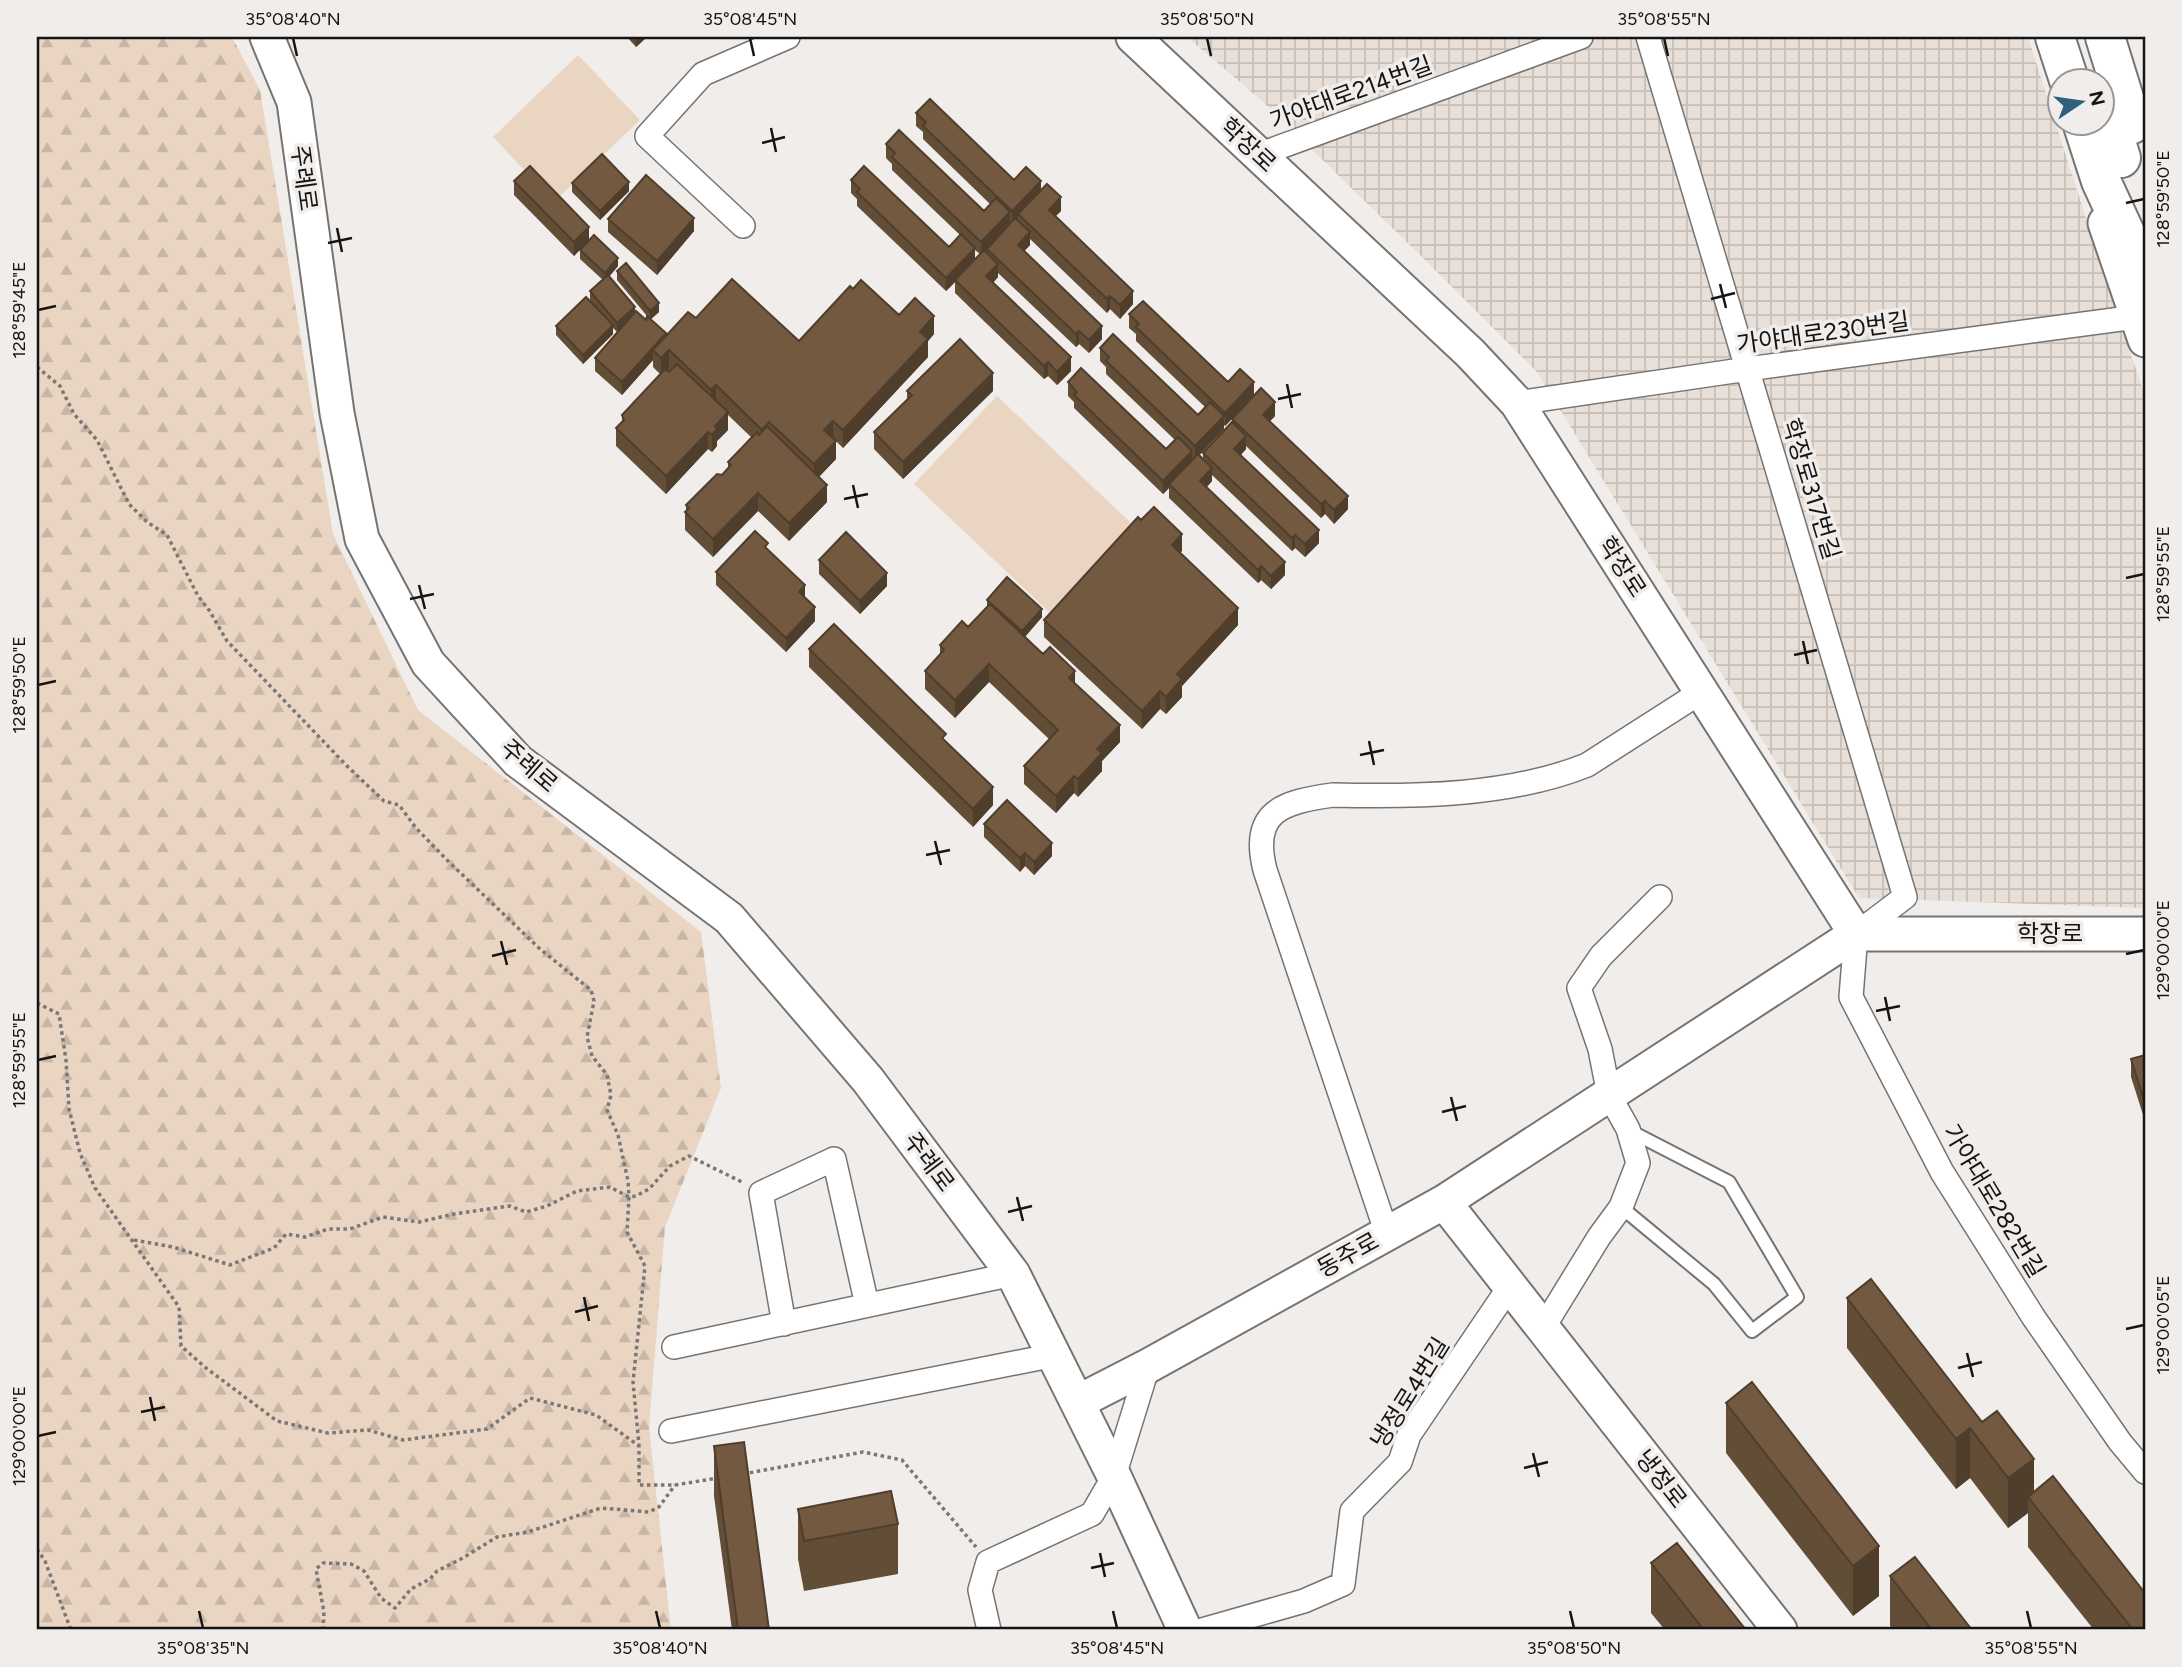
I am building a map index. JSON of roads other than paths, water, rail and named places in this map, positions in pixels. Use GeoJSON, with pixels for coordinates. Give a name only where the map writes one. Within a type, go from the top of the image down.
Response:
{"type":"FeatureCollection","features":[{"type":"Feature","properties":{"kind":"highway"},"geometry":{"type":"LineString","coordinates":[[2055,37],[2064,66]]}},
{"type":"Feature","properties":{"kind":"highway"},"geometry":{"type":"LineString","coordinates":[[2083,37],[2092,66]]}},
{"type":"Feature","properties":{"kind":"highway"},"geometry":{"type":"LineString","coordinates":[[2105,37],[2145,166]]}},
{"type":"Feature","properties":{"kind":"highway"},"geometry":{"type":"LineString","coordinates":[[2131,37],[2145,84]]}},
{"type":"Feature","properties":{"kind":"highway"},"geometry":{"type":"LineString","coordinates":[[2087,136],[2101,181],[2145,275]]}},
{"type":"Feature","properties":{"kind":"highway"},"geometry":{"type":"LineString","coordinates":[[2114,136],[2145,237]]}},
{"type":"Feature","properties":{"kind":"main road","name":"주례로"},"geometry":{"type":"LineString","coordinates":[[267,37],[294,102],[337,413],[362,539],[428,663],[518,761],[729,918],[868,1080],[1013,1274],[1114,1476],[1185,1630]]}},
{"type":"Feature","properties":{"kind":"main road","name":"학장로"},"geometry":{"type":"LineString","coordinates":[[1133,37],[1470,353],[1517,403],[1856,934],[2145,934]]}},
{"type":"Feature","properties":{"kind":"main road"},"geometry":{"type":"LineString","coordinates":[[2042,37],[2052,66]]}},
{"type":"Feature","properties":{"kind":"main road"},"geometry":{"type":"LineString","coordinates":[[2070,37],[2079,66]]}},
{"type":"Feature","properties":{"kind":"main road"},"geometry":{"type":"LineString","coordinates":[[2118,37],[2145,125]]}},
{"type":"Feature","properties":{"kind":"main road"},"geometry":{"type":"LineString","coordinates":[[2076,136],[2141,328]]}},
{"type":"Feature","properties":{"kind":"main road"},"geometry":{"type":"LineString","coordinates":[[2101,136],[2145,275]]}},
{"type":"Feature","properties":{"kind":"main road","name":"동주로"},"geometry":{"type":"LineString","coordinates":[[1078,1402],[1444,1202],[1856,934]]}},
{"type":"Feature","properties":{"kind":"main road","name":"냉정로"},"geometry":{"type":"LineString","coordinates":[[1444,1202],[1780,1630]]}},
{"type":"Feature","properties":{"kind":"street"},"geometry":{"type":"LineString","coordinates":[[743,226],[647,136],[703,74],[788,37]]}},
{"type":"Feature","properties":{"kind":"street","name":"가야대로214번길"},"geometry":{"type":"LineString","coordinates":[[1258,155],[1581,37]]}},
{"type":"Feature","properties":{"kind":"street","name":"학장로317번길"},"geometry":{"type":"LineString","coordinates":[[1648,37],[1905,897],[1856,934]]}},
{"type":"Feature","properties":{"kind":"street","name":"가야대로230번길"},"geometry":{"type":"LineString","coordinates":[[1517,403],[1748,369],[2141,328]]}},
{"type":"Feature","properties":{"kind":"street"},"geometry":{"type":"LineString","coordinates":[[1387,1234],[1265,870],[1260,839],[1265,825],[1274,813],[1287,804],[1308,799],[1332,795],[1485,791],[1573,771],[1587,765],[1701,692]]}},
{"type":"Feature","properties":{"kind":"street"},"geometry":{"type":"LineString","coordinates":[[1543,1328],[1599,1237],[1621,1207],[1638,1163],[1628,1129],[1609,1095],[1600,1049],[1579,988],[1601,956],[1660,897]]}},
{"type":"Feature","properties":{"kind":"street","name":"가야대로282번길"},"geometry":{"type":"LineString","coordinates":[[1856,934],[1851,997],[1942,1172],[2034,1318],[2120,1442],[2145,1472]]}},
{"type":"Feature","properties":{"kind":"street"},"geometry":{"type":"LineString","coordinates":[[784,1324],[761,1193],[834,1159],[867,1305]]}},
{"type":"Feature","properties":{"kind":"street"},"geometry":{"type":"LineString","coordinates":[[674,1347],[1013,1274]]}},
{"type":"Feature","properties":{"kind":"street","name":"냉정로4번길"},"geometry":{"type":"LineString","coordinates":[[1202,1630],[1304,1601],[1343,1584],[1352,1511],[1400,1462],[1409,1435],[1510,1286]]}},
{"type":"Feature","properties":{"kind":"street"},"geometry":{"type":"LineString","coordinates":[[671,1431],[1055,1355]]}},
{"type":"Feature","properties":{"kind":"street"},"geometry":{"type":"LineString","coordinates":[[989,1630],[980,1590],[988,1562],[1092,1514],[1114,1476],[1148,1366]]}},
{"type":"Feature","properties":{"kind":"lane"},"geometry":{"type":"LineString","coordinates":[[1621,1207],[1714,1284],[1752,1331],[1797,1297],[1729,1182],[1628,1129]]}}]}
